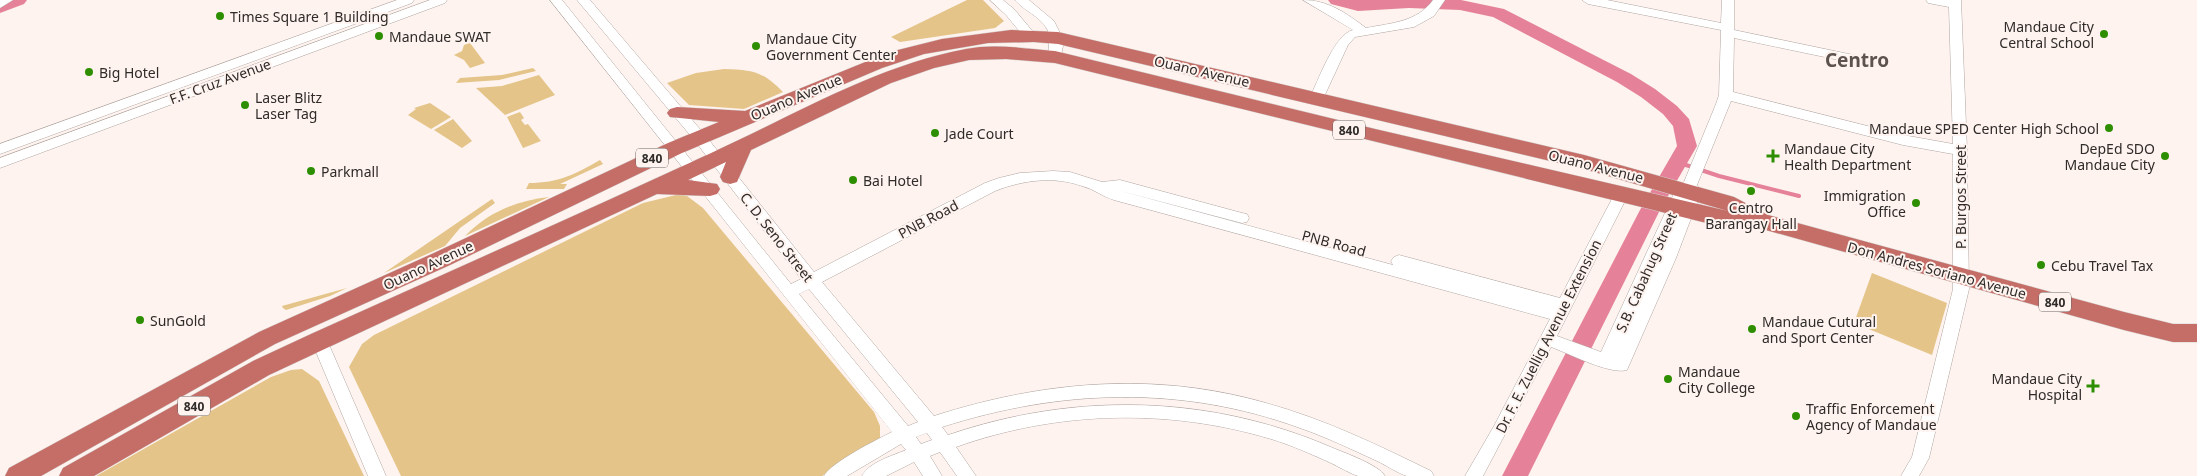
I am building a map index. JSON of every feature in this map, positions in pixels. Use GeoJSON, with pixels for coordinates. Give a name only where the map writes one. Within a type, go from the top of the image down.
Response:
{"type":"FeatureCollection","features":[{"type":"Feature","properties":{"kind":"highway","name":"Ouano Avenue"},"geometry":{"type":"LineString","coordinates":[[18,476],[267,338],[442,260],[675,148],[907,52],[964,39],[1030,36],[1056,47],[1621,195],[1644,200],[1683,194]]}},
{"type":"Feature","properties":{"kind":"highway","name":"Ouano Avenue"},"geometry":{"type":"LineString","coordinates":[[72,476],[261,368],[319,340],[716,159],[884,79],[929,63],[969,54],[1006,53],[1056,47],[1316,99],[1584,162],[1651,180],[1683,194]]}},
{"type":"Feature","properties":{"kind":"highway"},"geometry":{"type":"LineString","coordinates":[[677,113],[748,117]]}},
{"type":"Feature","properties":{"kind":"highway"},"geometry":{"type":"LineString","coordinates":[[730,177],[743,146]]}},
{"type":"Feature","properties":{"kind":"highway"},"geometry":{"type":"LineString","coordinates":[[644,191],[669,187],[710,189]]}},
{"type":"Feature","properties":{"kind":"highway","name":"Don Andres Soriano Avenue"},"geometry":{"type":"LineString","coordinates":[[1683,194],[1725,219],[1766,222],[1961,277],[2173,333],[2197,333]]}},
{"type":"Feature","properties":{"kind":"street","name":"F.F. Cruz Avenue"},"geometry":{"type":"LineString","coordinates":[[0,149],[408,0]]}},
{"type":"Feature","properties":{"kind":"street","name":"F.F. Cruz Avenue"},"geometry":{"type":"LineString","coordinates":[[0,163],[441,0]]}},
{"type":"Feature","properties":{"kind":"street","name":"C. D. Seno Street"},"geometry":{"type":"LineString","coordinates":[[556,0],[710,189],[789,292],[904,434],[933,476]]}},
{"type":"Feature","properties":{"kind":"street","name":"C. D. Seno Street"},"geometry":{"type":"LineString","coordinates":[[583,0],[700,138],[811,280],[930,424],[967,476]]}},
{"type":"Feature","properties":{"kind":"street"},"geometry":{"type":"LineString","coordinates":[[996,0],[1010,12],[1030,36]]}},
{"type":"Feature","properties":{"kind":"street"},"geometry":{"type":"LineString","coordinates":[[1021,0],[1052,26],[1056,47]]}},
{"type":"Feature","properties":{"kind":"street"},"geometry":{"type":"LineString","coordinates":[[1310,0],[1343,17],[1363,31]]}},
{"type":"Feature","properties":{"kind":"street"},"geometry":{"type":"LineString","coordinates":[[1588,0],[1863,61]]}},
{"type":"Feature","properties":{"kind":"street","name":"S.B. Cabahug Street"},"geometry":{"type":"LineString","coordinates":[[1547,339],[1606,361],[1648,306],[1683,194],[1699,162],[1726,95],[1728,0]]}},
{"type":"Feature","properties":{"kind":"street"},"geometry":{"type":"LineString","coordinates":[[1932,0],[1956,2]]}},
{"type":"Feature","properties":{"kind":"street","name":"P. Burgos Street"},"geometry":{"type":"LineString","coordinates":[[1910,476],[1920,458],[1961,289],[1956,2]]}},
{"type":"Feature","properties":{"kind":"street"},"geometry":{"type":"LineString","coordinates":[[1316,99],[1342,44],[1352,34],[1410,24],[1430,13],[1436,5]]}},
{"type":"Feature","properties":{"kind":"street"},"geometry":{"type":"LineString","coordinates":[[580,30],[601,22]]}},
{"type":"Feature","properties":{"kind":"street"},"geometry":{"type":"LineString","coordinates":[[1726,95],[1903,140],[1960,150]]}},
{"type":"Feature","properties":{"kind":"street","name":"PNB Road"},"geometry":{"type":"LineString","coordinates":[[789,292],[1002,181],[1018,177],[1044,175],[1103,187],[1114,194],[1562,310]]}},
{"type":"Feature","properties":{"kind":"street","name":"Dr. F. E. Zuellig Avenue Extension"},"geometry":{"type":"LineString","coordinates":[[1474,476],[1500,431],[1621,195]]}},
{"type":"Feature","properties":{"kind":"street"},"geometry":{"type":"LineString","coordinates":[[319,340],[377,476]]}},
{"type":"Feature","properties":{"kind":"street"},"geometry":{"type":"LineString","coordinates":[[833,476],[883,445],[930,424],[1005,404],[1056,395],[1138,389],[1218,398],[1268,410],[1326,430],[1425,476]]}},
{"type":"Feature","properties":{"kind":"street"},"geometry":{"type":"LineString","coordinates":[[871,476],[943,443],[1010,423],[1068,413],[1139,410],[1214,418],[1261,429],[1320,449],[1376,476]]}},
{"type":"Feature","properties":{"kind":"shaded area"},"geometry":{"type":"Polygon","coordinates":[[[967,0],[983,0],[1004,21],[995,28],[900,42],[891,37],[967,0]]]}},
{"type":"Feature","properties":{"kind":"shaded area"},"geometry":{"type":"Polygon","coordinates":[[[470,43],[485,63],[470,68],[464,60],[454,55],[462,51],[464,45],[470,43]]]}},
{"type":"Feature","properties":{"kind":"shaded area"},"geometry":{"type":"Polygon","coordinates":[[[533,68],[536,71],[499,80],[456,83],[460,78],[502,75],[533,68]]]}},
{"type":"Feature","properties":{"kind":"shaded area"},"geometry":{"type":"Polygon","coordinates":[[[724,69],[756,73],[769,80],[783,92],[744,109],[689,105],[667,83],[696,73],[724,69]]]}},
{"type":"Feature","properties":{"kind":"shaded area"},"geometry":{"type":"Polygon","coordinates":[[[539,75],[555,95],[505,115],[476,88],[502,86],[539,75]]]}},
{"type":"Feature","properties":{"kind":"shaded area"},"geometry":{"type":"Polygon","coordinates":[[[430,103],[451,117],[431,129],[408,115],[416,109],[414,108],[430,103]]]}},
{"type":"Feature","properties":{"kind":"shaded area"},"geometry":{"type":"Polygon","coordinates":[[[520,112],[524,118],[521,120],[525,125],[528,124],[541,141],[523,148],[507,117],[520,112]]]}},
{"type":"Feature","properties":{"kind":"shaded area"},"geometry":{"type":"Polygon","coordinates":[[[453,119],[472,141],[462,148],[434,130],[453,119]]]}},
{"type":"Feature","properties":{"kind":"shaded area"},"geometry":{"type":"Polygon","coordinates":[[[600,160],[603,164],[560,184],[567,184],[564,189],[526,189],[529,183],[539,183],[566,177],[600,160]]]}},
{"type":"Feature","properties":{"kind":"shaded area"},"geometry":{"type":"Polygon","coordinates":[[[680,194],[687,196],[703,208],[874,412],[880,426],[880,438],[822,476],[401,476],[349,367],[362,344],[374,335],[643,203],[680,194]]]}},
{"type":"Feature","properties":{"kind":"shaded area"},"geometry":{"type":"Polygon","coordinates":[[[549,197],[465,236],[483,220],[503,209],[525,201],[549,197]]]}},
{"type":"Feature","properties":{"kind":"shaded area"},"geometry":{"type":"Polygon","coordinates":[[[492,199],[495,203],[460,228],[445,246],[384,273],[492,199]]]}},
{"type":"Feature","properties":{"kind":"shaded area"},"geometry":{"type":"Polygon","coordinates":[[[1872,273],[1947,303],[1932,355],[1854,323],[1872,273]]]}},
{"type":"Feature","properties":{"kind":"shaded area"},"geometry":{"type":"Polygon","coordinates":[[[347,288],[330,296],[286,310],[282,306],[347,288]]]}},
{"type":"Feature","properties":{"kind":"shaded area"},"geometry":{"type":"Polygon","coordinates":[[[302,369],[319,381],[364,476],[96,476],[271,377],[291,370],[302,369]]]}},
{"type":"Feature","properties":{"kind":"waterway"},"geometry":{"type":"LineString","coordinates":[[0,8],[18,0]]}},
{"type":"Feature","properties":{"kind":"waterway"},"geometry":{"type":"LineString","coordinates":[[1337,0],[1358,6],[1409,3],[1460,5],[1498,13],[1624,78],[1670,110],[1682,124],[1687,146],[1650,210],[1515,476]]}},
{"type":"Feature","properties":{"kind":"waterway"},"geometry":{"type":"LineString","coordinates":[[1677,162],[1719,176],[1799,196]]}},
{"type":"Feature","properties":{"kind":"place","name":"Times Square 1 Building"},"geometry":{"type":"Point","coordinates":[220,16]}},
{"type":"Feature","properties":{"kind":"place","name":"Mandaue City Central School"},"geometry":{"type":"Point","coordinates":[2104,34]}},
{"type":"Feature","properties":{"kind":"place","name":"Mandaue SWAT"},"geometry":{"type":"Point","coordinates":[379,36]}},
{"type":"Feature","properties":{"kind":"place","name":"Mandaue City Government Center"},"geometry":{"type":"Point","coordinates":[756,46]}},
{"type":"Feature","properties":{"kind":"place","name":"Big Hotel"},"geometry":{"type":"Point","coordinates":[89,72]}},
{"type":"Feature","properties":{"kind":"place","name":"Laser Blitz Laser Tag"},"geometry":{"type":"Point","coordinates":[245,105]}},
{"type":"Feature","properties":{"kind":"place","name":"Mandaue SPED Center High School"},"geometry":{"type":"Point","coordinates":[2109,128]}},
{"type":"Feature","properties":{"kind":"place","name":"Jade Court"},"geometry":{"type":"Point","coordinates":[935,133]}},
{"type":"Feature","properties":{"kind":"place","name":"Mandaue City Health Department"},"geometry":{"type":"Point","coordinates":[1773,156]}},
{"type":"Feature","properties":{"kind":"place","name":"DepEd SDO Mandaue City"},"geometry":{"type":"Point","coordinates":[2165,156]}},
{"type":"Feature","properties":{"kind":"place","name":"Parkmall"},"geometry":{"type":"Point","coordinates":[311,171]}},
{"type":"Feature","properties":{"kind":"place","name":"Bai Hotel"},"geometry":{"type":"Point","coordinates":[853,180]}},
{"type":"Feature","properties":{"kind":"place","name":"Centro Barangay Hall"},"geometry":{"type":"Point","coordinates":[1751,191]}},
{"type":"Feature","properties":{"kind":"place","name":"Immigration Office"},"geometry":{"type":"Point","coordinates":[1916,203]}},
{"type":"Feature","properties":{"kind":"place","name":"Cebu Travel Tax"},"geometry":{"type":"Point","coordinates":[2041,265]}},
{"type":"Feature","properties":{"kind":"place","name":"SunGold"},"geometry":{"type":"Point","coordinates":[140,320]}},
{"type":"Feature","properties":{"kind":"place","name":"Mandaue Cutural and Sport Center"},"geometry":{"type":"Point","coordinates":[1752,329]}},
{"type":"Feature","properties":{"kind":"place","name":"Mandaue City College"},"geometry":{"type":"Point","coordinates":[1668,379]}},
{"type":"Feature","properties":{"kind":"place","name":"Mandaue City Hospital"},"geometry":{"type":"Point","coordinates":[2093,386]}},
{"type":"Feature","properties":{"kind":"place","name":"Traffic Enforcement Agency of Mandaue"},"geometry":{"type":"Point","coordinates":[1796,416]}},
{"type":"Feature","properties":{"kind":"district","name":"Centro"},"geometry":{"type":"Point","coordinates":[1857,60]}}]}
